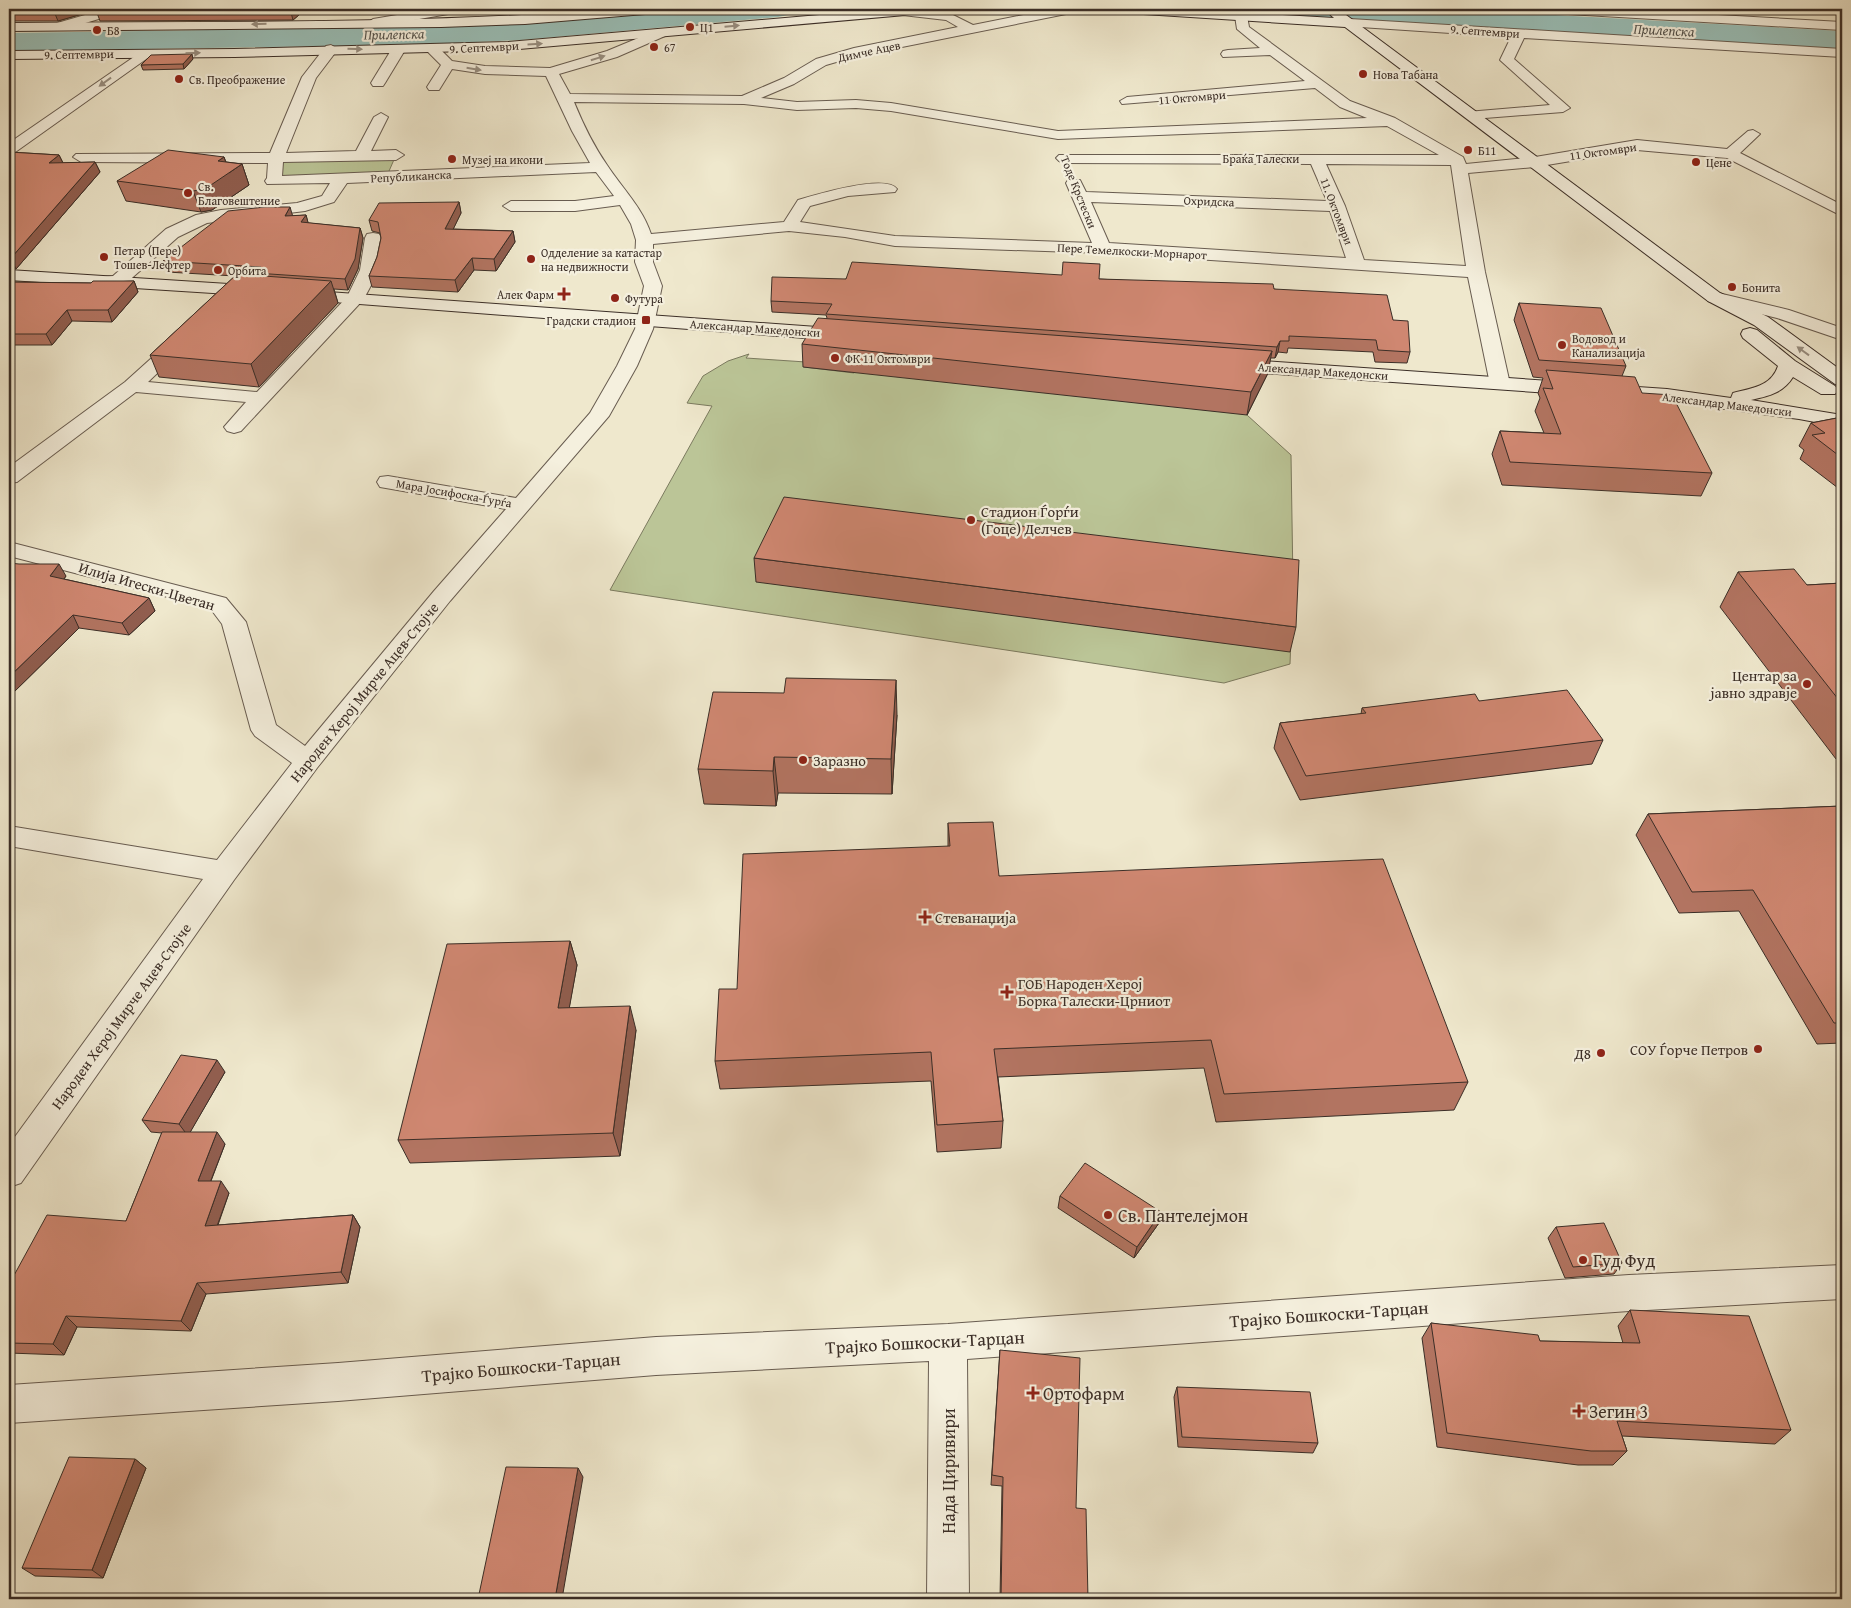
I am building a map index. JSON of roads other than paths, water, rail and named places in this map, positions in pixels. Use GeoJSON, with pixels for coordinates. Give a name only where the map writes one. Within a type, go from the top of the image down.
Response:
{"type":"FeatureCollection","features":[{"type":"Feature","properties":{"kind":"street"},"geometry":{"type":"LineString","coordinates":[[62,26],[118,9]]}},
{"type":"Feature","properties":{"kind":"street"},"geometry":{"type":"LineString","coordinates":[[373,23],[416,11],[454,9]]}},
{"type":"Feature","properties":{"kind":"street"},"geometry":{"type":"LineString","coordinates":[[9,26],[441,23],[526,20],[657,9]]}},
{"type":"Feature","properties":{"kind":"street","name":"9. Септември"},"geometry":{"type":"LineString","coordinates":[[9,55],[144,54],[331,49],[398,50],[517,46],[928,9]]}},
{"type":"Feature","properties":{"kind":"street","name":"Димче Ацев"},"geometry":{"type":"LineString","coordinates":[[744,100],[789,81],[821,62],[837,57],[1071,9]]}},
{"type":"Feature","properties":{"kind":"street","name":"9. Септември"},"geometry":{"type":"LineString","coordinates":[[1128,9],[1842,53]]}},
{"type":"Feature","properties":{"kind":"street","name":"11 Октомври"},"geometry":{"type":"LineString","coordinates":[[1330,9],[1714,297],[1760,321],[1839,394]]}},
{"type":"Feature","properties":{"kind":"street"},"geometry":{"type":"LineString","coordinates":[[1551,9],[1842,26]]}},
{"type":"Feature","properties":{"kind":"street"},"geometry":{"type":"LineString","coordinates":[[416,11],[441,23]]}},
{"type":"Feature","properties":{"kind":"street"},"geometry":{"type":"LineString","coordinates":[[898,11],[949,17],[971,29]]}},
{"type":"Feature","properties":{"kind":"street"},"geometry":{"type":"LineString","coordinates":[[1241,16],[1243,29],[1316,84],[1346,104],[1390,121],[1459,165],[1476,272],[1500,384]]}},
{"type":"Feature","properties":{"kind":"street"},"geometry":{"type":"LineString","coordinates":[[432,49],[448,64],[485,70],[551,72],[612,54],[660,33]]}},
{"type":"Feature","properties":{"kind":"street"},"geometry":{"type":"LineString","coordinates":[[1472,115],[1563,108],[1506,60],[1519,33]]}},
{"type":"Feature","properties":{"kind":"street"},"geometry":{"type":"LineString","coordinates":[[252,214],[273,181],[276,158],[309,77],[331,49]]}},
{"type":"Feature","properties":{"kind":"street"},"geometry":{"type":"LineString","coordinates":[[378,83],[398,50]]}},
{"type":"Feature","properties":{"kind":"street"},"geometry":{"type":"LineString","coordinates":[[1228,54],[1272,51]]}},
{"type":"Feature","properties":{"kind":"street"},"geometry":{"type":"LineString","coordinates":[[9,150],[144,54]]}},
{"type":"Feature","properties":{"kind":"street"},"geometry":{"type":"LineString","coordinates":[[434,87],[448,64]]}},
{"type":"Feature","properties":{"kind":"street","name":"Народен Херој Мирче Ацев-Стојче"},"geometry":{"type":"LineString","coordinates":[[9,1172],[224,872],[308,761],[442,596],[600,416],[627,366],[646,320],[652,286],[644,262],[644,240],[639,224],[625,199],[600,167],[579,132],[566,98],[551,72]]}},
{"type":"Feature","properties":{"kind":"street","name":"11 Октомври"},"geometry":{"type":"LineString","coordinates":[[1127,101],[1316,84]]}},
{"type":"Feature","properties":{"kind":"street"},"geometry":{"type":"LineString","coordinates":[[566,98],[744,100],[797,106],[856,104],[891,107],[1058,135],[1390,121]]}},
{"type":"Feature","properties":{"kind":"street","name":"Републиканска"},"geometry":{"type":"LineString","coordinates":[[361,156],[381,117]]}},
{"type":"Feature","properties":{"kind":"street"},"geometry":{"type":"LineString","coordinates":[[1753,134],[1730,154],[1842,211]]}},
{"type":"Feature","properties":{"kind":"street","name":"Тоде Крстески"},"geometry":{"type":"LineString","coordinates":[[1058,135],[1064,158],[1103,248]]}},
{"type":"Feature","properties":{"kind":"street","name":"11 Октомври"},"geometry":{"type":"LineString","coordinates":[[1459,165],[1534,162],[1637,145],[1730,154]]}},
{"type":"Feature","properties":{"kind":"street","name":"Републиканска"},"geometry":{"type":"LineString","coordinates":[[81,157],[276,158],[396,155]]}},
{"type":"Feature","properties":{"kind":"street","name":"Браќа Талески"},"geometry":{"type":"LineString","coordinates":[[1064,158],[1316,158],[1459,165]]}},
{"type":"Feature","properties":{"kind":"street","name":"11. Октомври"},"geometry":{"type":"LineString","coordinates":[[1316,158],[1337,206],[1357,264]]}},
{"type":"Feature","properties":{"kind":"street","name":"Републиканска"},"geometry":{"type":"LineString","coordinates":[[273,181],[600,167]]}},
{"type":"Feature","properties":{"kind":"street"},"geometry":{"type":"LineString","coordinates":[[118,281],[172,233],[202,219],[222,215],[252,214],[299,208],[328,199],[341,179]]}},
{"type":"Feature","properties":{"kind":"street"},"geometry":{"type":"LineString","coordinates":[[789,226],[804,202],[847,191],[889,189]]}},
{"type":"Feature","properties":{"kind":"street","name":"Охридска"},"geometry":{"type":"LineString","coordinates":[[1080,196],[1337,206]]}},
{"type":"Feature","properties":{"kind":"street"},"geometry":{"type":"LineString","coordinates":[[511,206],[575,206],[625,199]]}},
{"type":"Feature","properties":{"kind":"street","name":"Пере Темелкоски-Морнарот"},"geometry":{"type":"LineString","coordinates":[[644,240],[789,226],[845,232],[895,241],[1103,248],[1476,272]]}},
{"type":"Feature","properties":{"kind":"street"},"geometry":{"type":"LineString","coordinates":[[234,427],[354,300],[366,281],[374,254],[373,238]]}},
{"type":"Feature","properties":{"kind":"street","name":"Александар Македонски"},"geometry":{"type":"LineString","coordinates":[[9,274],[862,336]]}},
{"type":"Feature","properties":{"kind":"street","name":"Александар Македонски"},"geometry":{"type":"LineString","coordinates":[[9,287],[118,281]]}},
{"type":"Feature","properties":{"kind":"street"},"geometry":{"type":"LineString","coordinates":[[217,309],[239,290]]}},
{"type":"Feature","properties":{"kind":"street","name":"11 Октомври"},"geometry":{"type":"LineString","coordinates":[[1714,297],[1783,314],[1842,334]]}},
{"type":"Feature","properties":{"kind":"street","name":"11 Октомври"},"geometry":{"type":"LineString","coordinates":[[1714,297],[1729,317],[1788,365],[1839,394]]}},
{"type":"Feature","properties":{"kind":"street"},"geometry":{"type":"LineString","coordinates":[[9,477],[132,386],[196,328]]}},
{"type":"Feature","properties":{"kind":"street","name":"Александар Македонски"},"geometry":{"type":"LineString","coordinates":[[1212,363],[1667,395],[1708,403],[1816,415],[1842,421]]}},
{"type":"Feature","properties":{"kind":"street"},"geometry":{"type":"LineString","coordinates":[[1667,395],[1740,397],[1774,389],[1786,376],[1788,365]]}},
{"type":"Feature","properties":{"kind":"street"},"geometry":{"type":"LineString","coordinates":[[132,386],[262,398]]}},
{"type":"Feature","properties":{"kind":"street"},"geometry":{"type":"LineString","coordinates":[[1839,394],[1832,410],[1842,421]]}},
{"type":"Feature","properties":{"kind":"street","name":"Александар Македонски"},"geometry":{"type":"LineString","coordinates":[[1740,397],[1839,394]]}},
{"type":"Feature","properties":{"kind":"street","name":"Мара Јосифоска-Ѓурѓа"},"geometry":{"type":"LineString","coordinates":[[388,482],[521,505]]}},
{"type":"Feature","properties":{"kind":"street","name":"Илија Игески-Цветан"},"geometry":{"type":"LineString","coordinates":[[9,549],[218,603],[234,622],[264,730],[308,761]]}},
{"type":"Feature","properties":{"kind":"street"},"geometry":{"type":"LineString","coordinates":[[9,836],[224,872]]}},
{"type":"Feature","properties":{"kind":"street","name":"Трајко Бошкоски-Тарцан"},"geometry":{"type":"LineString","coordinates":[[9,1404],[338,1382],[656,1356],[948,1342],[1628,1293],[1842,1282]]}},
{"type":"Feature","properties":{"kind":"street","name":"Нада Циривири"},"geometry":{"type":"LineString","coordinates":[[948,1342],[948,1599]]}},
{"type":"Feature","properties":{"kind":"waterway","name":"Прилепска"},"geometry":{"type":"LineString","coordinates":[[9,42],[410,36],[522,31],[778,9]]}},
{"type":"Feature","properties":{"kind":"waterway","name":"Прилепска"},"geometry":{"type":"LineString","coordinates":[[1306,9],[1842,40]]}},
{"type":"Feature","properties":{"kind":"place","name":"Ц1"},"geometry":{"type":"Point","coordinates":[690,27]}},
{"type":"Feature","properties":{"kind":"place","name":"Б8"},"geometry":{"type":"Point","coordinates":[97,30]}},
{"type":"Feature","properties":{"kind":"place","name":"67"},"geometry":{"type":"Point","coordinates":[654,47]}},
{"type":"Feature","properties":{"kind":"place","name":"Нова Табана"},"geometry":{"type":"Point","coordinates":[1363,74]}},
{"type":"Feature","properties":{"kind":"place","name":"Св. Преображение"},"geometry":{"type":"Point","coordinates":[179,79]}},
{"type":"Feature","properties":{"kind":"place","name":"Б11"},"geometry":{"type":"Point","coordinates":[1468,150]}},
{"type":"Feature","properties":{"kind":"place","name":"Музеј на икони"},"geometry":{"type":"Point","coordinates":[452,159]}},
{"type":"Feature","properties":{"kind":"place","name":"Цене"},"geometry":{"type":"Point","coordinates":[1696,162]}},
{"type":"Feature","properties":{"kind":"place","name":"Св. Благовештение"},"geometry":{"type":"Point","coordinates":[188,193]}},
{"type":"Feature","properties":{"kind":"place","name":"Петар (Пере) Тошев-Лефтер"},"geometry":{"type":"Point","coordinates":[104,257]}},
{"type":"Feature","properties":{"kind":"place","name":"Одделение за катастар на недвижности"},"geometry":{"type":"Point","coordinates":[531,259]}},
{"type":"Feature","properties":{"kind":"place","name":"Орбита"},"geometry":{"type":"Point","coordinates":[218,270]}},
{"type":"Feature","properties":{"kind":"place","name":"Бонита"},"geometry":{"type":"Point","coordinates":[1732,287]}},
{"type":"Feature","properties":{"kind":"place","name":"Алек Фарм"},"geometry":{"type":"Point","coordinates":[564,294]}},
{"type":"Feature","properties":{"kind":"place","name":"Футура"},"geometry":{"type":"Point","coordinates":[615,298]}},
{"type":"Feature","properties":{"kind":"place","name":"Градски стадион"},"geometry":{"type":"Point","coordinates":[646,320]}},
{"type":"Feature","properties":{"kind":"place","name":"Водовод и Канализација"},"geometry":{"type":"Point","coordinates":[1562,345]}},
{"type":"Feature","properties":{"kind":"place","name":"ФК 11 Октомври"},"geometry":{"type":"Point","coordinates":[835,358]}},
{"type":"Feature","properties":{"kind":"place","name":"Стадион Ѓорѓи (Гоце) Делчев"},"geometry":{"type":"Point","coordinates":[971,520]}},
{"type":"Feature","properties":{"kind":"place","name":"Центар за јавно здравје"},"geometry":{"type":"Point","coordinates":[1807,684]}},
{"type":"Feature","properties":{"kind":"place","name":"Заразно"},"geometry":{"type":"Point","coordinates":[803,760]}},
{"type":"Feature","properties":{"kind":"place","name":"Стеванаџија"},"geometry":{"type":"Point","coordinates":[925,917]}},
{"type":"Feature","properties":{"kind":"place","name":"ГОБ Народен Херој Борка Талески-Црниот"},"geometry":{"type":"Point","coordinates":[1007,992]}},
{"type":"Feature","properties":{"kind":"place","name":"СОУ Ѓорче Петров"},"geometry":{"type":"Point","coordinates":[1758,1049]}},
{"type":"Feature","properties":{"kind":"place","name":"Д8"},"geometry":{"type":"Point","coordinates":[1601,1053]}},
{"type":"Feature","properties":{"kind":"place","name":"Св. Пантелејмон"},"geometry":{"type":"Point","coordinates":[1108,1215]}},
{"type":"Feature","properties":{"kind":"place","name":"Гуд Фуд"},"geometry":{"type":"Point","coordinates":[1583,1260]}},
{"type":"Feature","properties":{"kind":"place","name":"Ортофарм"},"geometry":{"type":"Point","coordinates":[1033,1393]}},
{"type":"Feature","properties":{"kind":"place","name":"Зегин 3"},"geometry":{"type":"Point","coordinates":[1579,1411]}}]}
